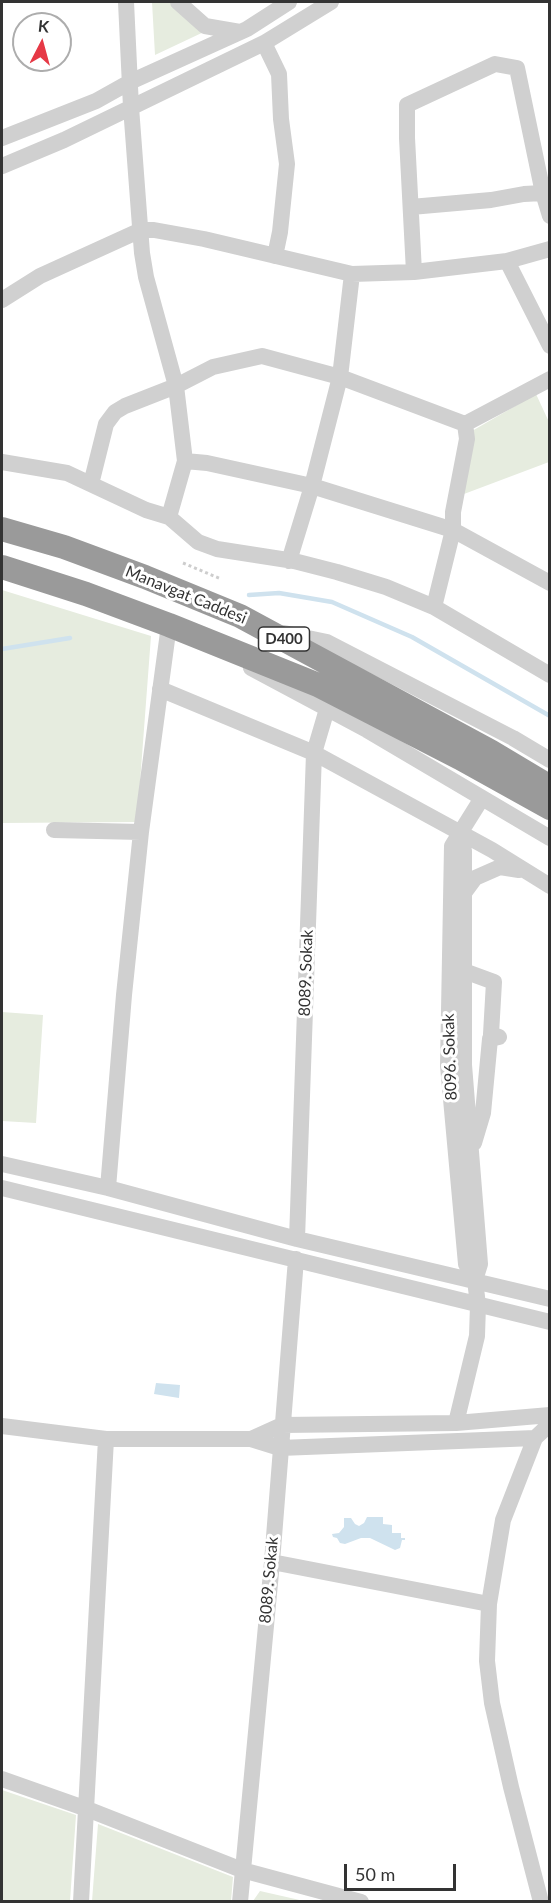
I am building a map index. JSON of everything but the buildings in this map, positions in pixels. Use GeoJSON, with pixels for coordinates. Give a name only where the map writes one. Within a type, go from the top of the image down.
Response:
{"type":"FeatureCollection","features":[{"type":"Feature","properties":{"kind":"highway","name":"Manavgat Caddesi"},"geometry":{"type":"LineString","coordinates":[[2,529],[64,547],[240,616],[490,751],[549,787]]}},
{"type":"Feature","properties":{"kind":"highway","name":"Manavgat Caddesi"},"geometry":{"type":"LineString","coordinates":[[2,567],[169,624],[318,685],[460,758],[549,808]]}},
{"type":"Feature","properties":{"kind":"street"},"geometry":{"type":"LineString","coordinates":[[126,2],[130,107],[142,253],[146,277],[176,386],[185,461],[169,517]]}},
{"type":"Feature","properties":{"kind":"street"},"geometry":{"type":"LineString","coordinates":[[178,2],[205,26],[240,32]]}},
{"type":"Feature","properties":{"kind":"street"},"geometry":{"type":"LineString","coordinates":[[2,138],[96,101],[130,82],[240,32],[289,2]]}},
{"type":"Feature","properties":{"kind":"street"},"geometry":{"type":"LineString","coordinates":[[2,166],[64,140],[264,43],[331,2]]}},
{"type":"Feature","properties":{"kind":"street"},"geometry":{"type":"LineString","coordinates":[[264,43],[279,74],[286,165],[280,232],[275,256]]}},
{"type":"Feature","properties":{"kind":"street"},"geometry":{"type":"LineString","coordinates":[[414,272],[407,105],[495,64],[516,68],[549,216]]}},
{"type":"Feature","properties":{"kind":"street"},"geometry":{"type":"LineString","coordinates":[[411,207],[491,200],[524,194],[543,194]]}},
{"type":"Feature","properties":{"kind":"street"},"geometry":{"type":"LineString","coordinates":[[2,300],[40,276],[141,230],[175,233],[352,274],[414,272],[507,261],[549,249]]}},
{"type":"Feature","properties":{"kind":"street"},"geometry":{"type":"LineString","coordinates":[[507,261],[549,346]]}},
{"type":"Feature","properties":{"kind":"street"},"geometry":{"type":"LineString","coordinates":[[289,561],[312,486],[339,377],[352,274]]}},
{"type":"Feature","properties":{"kind":"street"},"geometry":{"type":"LineString","coordinates":[[91,484],[106,424],[110,417],[125,406],[176,386],[213,367],[262,356],[339,377],[465,424],[549,379]]}},
{"type":"Feature","properties":{"kind":"street"},"geometry":{"type":"LineString","coordinates":[[434,607],[453,530],[453,512],[467,439],[465,424]]}},
{"type":"Feature","properties":{"kind":"street"},"geometry":{"type":"LineString","coordinates":[[185,461],[207,463],[312,486],[453,530],[549,583]]}},
{"type":"Feature","properties":{"kind":"street"},"geometry":{"type":"LineString","coordinates":[[2,462],[67,473],[146,510],[169,517],[198,542],[217,549],[289,561],[337,572],[386,587],[434,607],[549,675]]}},
{"type":"Feature","properties":{"kind":"street"},"geometry":{"type":"LineString","coordinates":[[108,1188],[141,832],[169,624]]}},
{"type":"Feature","properties":{"kind":"street"},"geometry":{"type":"LineString","coordinates":[[267,629],[327,642],[513,738],[549,760]]}},
{"type":"Feature","properties":{"kind":"street"},"geometry":{"type":"LineString","coordinates":[[216,643],[254,670],[367,730],[549,838]]}},
{"type":"Feature","properties":{"kind":"street"},"geometry":{"type":"LineString","coordinates":[[160,689],[314,753],[461,833],[549,886]]}},
{"type":"Feature","properties":{"kind":"street","name":"8089. Sokak"},"geometry":{"type":"LineString","coordinates":[[297,1239],[314,753],[327,709]]}},
{"type":"Feature","properties":{"kind":"street","name":"8096. Sokak"},"geometry":{"type":"LineString","coordinates":[[456,1423],[477,1336],[478,1305],[475,1280],[466,1264],[448,1066],[452,846],[482,798]]}},
{"type":"Feature","properties":{"kind":"street"},"geometry":{"type":"LineString","coordinates":[[54,830],[141,832]]}},
{"type":"Feature","properties":{"kind":"street","name":"8096. Sokak"},"geometry":{"type":"LineString","coordinates":[[461,833],[464,851],[464,1065],[480,1264],[475,1280]]}},
{"type":"Feature","properties":{"kind":"street"},"geometry":{"type":"LineString","coordinates":[[464,893],[475,878],[500,867],[526,871]]}},
{"type":"Feature","properties":{"kind":"street"},"geometry":{"type":"LineString","coordinates":[[464,971],[494,982],[491,1034],[499,1037],[490,1039],[483,1113],[471,1153]]}},
{"type":"Feature","properties":{"kind":"street"},"geometry":{"type":"LineString","coordinates":[[2,1164],[108,1188],[297,1239],[549,1299]]}},
{"type":"Feature","properties":{"kind":"street"},"geometry":{"type":"LineString","coordinates":[[2,1188],[549,1322]]}},
{"type":"Feature","properties":{"kind":"street","name":"8089. Sokak"},"geometry":{"type":"LineString","coordinates":[[240,1902],[272,1562],[296,1259]]}},
{"type":"Feature","properties":{"kind":"street"},"geometry":{"type":"LineString","coordinates":[[251,1439],[282,1425],[456,1423],[549,1415]]}},
{"type":"Feature","properties":{"kind":"street"},"geometry":{"type":"LineString","coordinates":[[541,1902],[492,1703],[487,1661],[489,1604],[504,1520],[535,1438],[549,1424]]}},
{"type":"Feature","properties":{"kind":"street"},"geometry":{"type":"LineString","coordinates":[[2,1426],[106,1439],[251,1439],[280,1448],[535,1438]]}},
{"type":"Feature","properties":{"kind":"street"},"geometry":{"type":"LineString","coordinates":[[81,1902],[106,1439]]}},
{"type":"Feature","properties":{"kind":"street"},"geometry":{"type":"LineString","coordinates":[[272,1562],[489,1604]]}},
{"type":"Feature","properties":{"kind":"street"},"geometry":{"type":"LineString","coordinates":[[2,1779],[87,1809],[243,1870],[362,1902]]}},
{"type":"Feature","properties":{"kind":"path"},"geometry":{"type":"LineString","coordinates":[[183,563],[221,579]]}},
{"type":"Feature","properties":{"kind":"shaded area"},"geometry":{"type":"Polygon","coordinates":[[[152,2],[180,2],[208,30],[155,55],[152,2]]]}},
{"type":"Feature","properties":{"kind":"shaded area"},"geometry":{"type":"Polygon","coordinates":[[[536,394],[549,422],[549,462],[464,494],[472,431],[536,394]]]}},
{"type":"Feature","properties":{"kind":"shaded area"},"geometry":{"type":"Polygon","coordinates":[[[2,590],[151,636],[137,822],[2,823],[2,590]]]}},
{"type":"Feature","properties":{"kind":"shaded area"},"geometry":{"type":"Polygon","coordinates":[[[2,1012],[43,1015],[36,1123],[2,1121],[2,1012]]]}},
{"type":"Feature","properties":{"kind":"shaded area"},"geometry":{"type":"Polygon","coordinates":[[[2,1790],[76,1815],[70,1901],[2,1901],[2,1790]]]}},
{"type":"Feature","properties":{"kind":"shaded area"},"geometry":{"type":"Polygon","coordinates":[[[98,1824],[233,1877],[231,1901],[92,1901],[98,1824]]]}},
{"type":"Feature","properties":{"kind":"shaded area"},"geometry":{"type":"Polygon","coordinates":[[[260,1891],[304,1901],[253,1901],[260,1891]]]}},
{"type":"Feature","properties":{"kind":"water"},"geometry":{"type":"Polygon","coordinates":[[[156,1383],[180,1385],[179,1398],[154,1394],[156,1383]]]}},
{"type":"Feature","properties":{"kind":"water"},"geometry":{"type":"Polygon","coordinates":[[[367,1517],[383,1517],[383,1524],[392,1525],[392,1533],[401,1533],[401,1538],[405,1540],[402,1540],[400,1548],[395,1550],[370,1538],[361,1538],[345,1544],[333,1537],[332,1534],[339,1533],[344,1527],[344,1518],[351,1518],[359,1526],[367,1517]]]}},
{"type":"Feature","properties":{"kind":"waterway"},"geometry":{"type":"LineString","coordinates":[[249,595],[279,593],[332,602],[412,637],[550,716]]}},
{"type":"Feature","properties":{"kind":"waterway"},"geometry":{"type":"LineString","coordinates":[[2,649],[70,638]]}}]}
